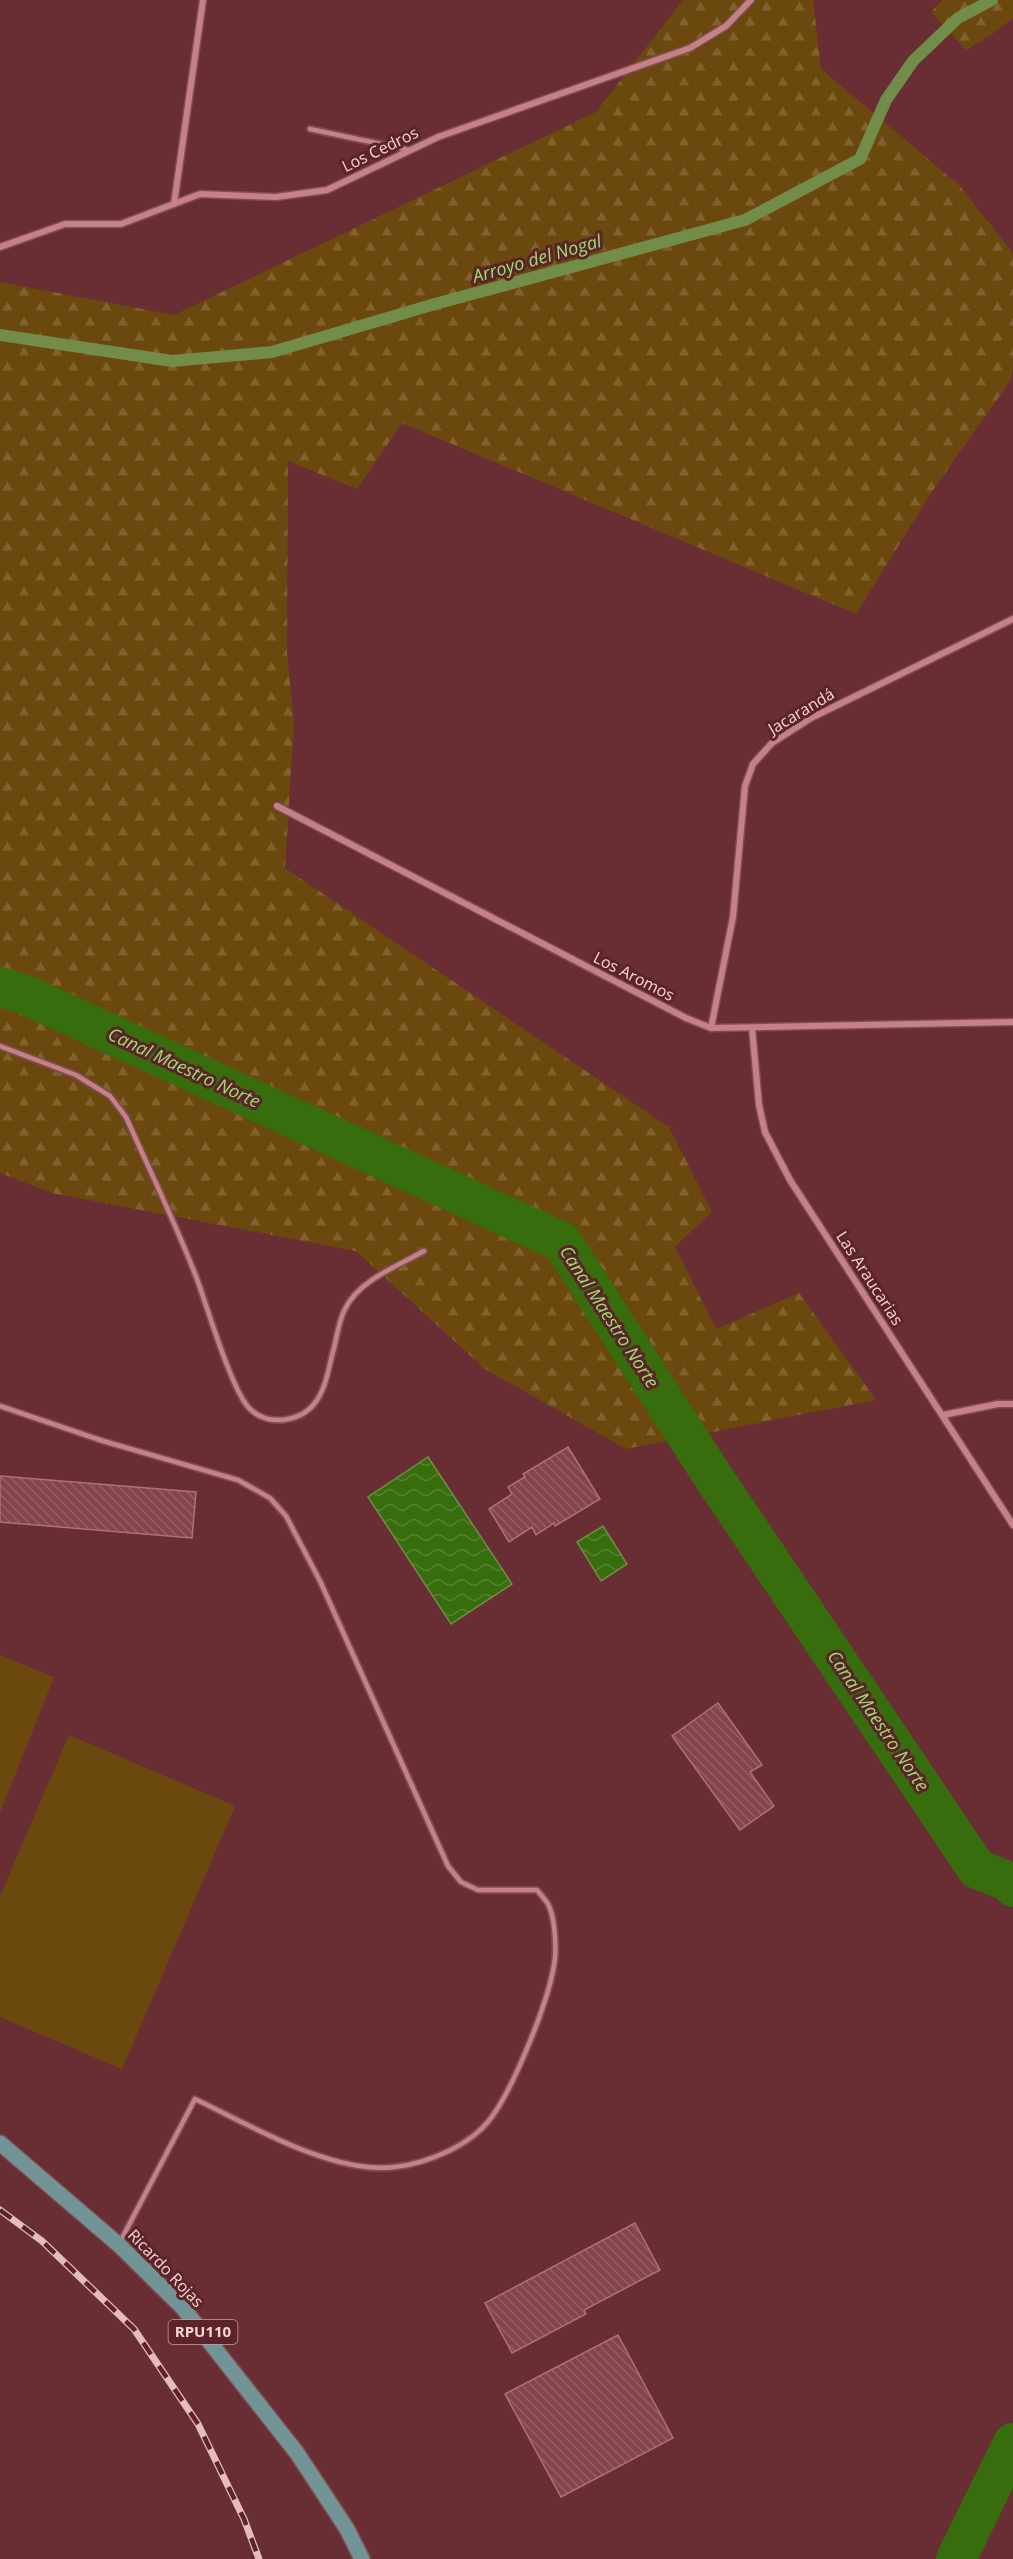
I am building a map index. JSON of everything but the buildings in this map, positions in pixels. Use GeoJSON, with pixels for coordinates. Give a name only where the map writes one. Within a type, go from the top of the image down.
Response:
{"type":"FeatureCollection","features":[{"type":"Feature","properties":{"kind":"main road","name":"Ricardo Rojas"},"geometry":{"type":"LineString","coordinates":[[0,2143],[119,2244],[183,2308],[297,2453],[347,2529],[362,2559]]}},
{"type":"Feature","properties":{"kind":"street"},"geometry":{"type":"LineString","coordinates":[[174,204],[203,0]]}},
{"type":"Feature","properties":{"kind":"street","name":"Los Cedros"},"geometry":{"type":"LineString","coordinates":[[0,247],[65,224],[121,224],[200,194],[276,197],[327,190],[438,136],[690,48],[726,26],[751,0]]}},
{"type":"Feature","properties":{"kind":"street","name":"Jacarandá"},"geometry":{"type":"LineString","coordinates":[[711,1028],[733,917],[745,786],[753,764],[772,743],[810,718],[1013,619]]}},
{"type":"Feature","properties":{"kind":"street","name":"Los Aromos"},"geometry":{"type":"LineString","coordinates":[[277,806],[686,1018],[711,1028],[1013,1022]]}},
{"type":"Feature","properties":{"kind":"street","name":"Las Araucarias"},"geometry":{"type":"LineString","coordinates":[[752,1028],[759,1105],[765,1132],[790,1180],[1013,1525]]}},
{"type":"Feature","properties":{"kind":"street"},"geometry":{"type":"LineString","coordinates":[[943,1415],[998,1404],[1013,1404]]}},
{"type":"Feature","properties":{"kind":"lane"},"geometry":{"type":"LineString","coordinates":[[310,129],[409,150]]}},
{"type":"Feature","properties":{"kind":"lane"},"geometry":{"type":"LineString","coordinates":[[0,1046],[76,1075],[110,1096],[126,1117],[196,1276],[242,1399],[260,1416],[283,1420],[297,1417],[308,1411],[317,1401],[323,1387],[345,1309],[364,1286],[424,1251]]}},
{"type":"Feature","properties":{"kind":"lane"},"geometry":{"type":"LineString","coordinates":[[0,1406],[103,1441],[238,1480],[270,1498],[286,1516],[320,1581],[448,1866],[461,1882],[478,1890],[537,1890],[548,1905],[552,1922],[555,1958],[542,2008],[518,2069],[490,2119],[471,2136],[450,2151],[423,2161],[394,2167],[355,2165],[320,2157],[195,2099],[119,2244]]}},
{"type":"Feature","properties":{"kind":"green space"},"geometry":{"type":"Polygon","coordinates":[[[683,0],[813,0],[821,69],[959,185],[1013,253],[1013,368],[1011,380],[935,487],[856,614],[402,423],[357,489],[288,461],[287,653],[294,723],[285,868],[669,1127],[712,1212],[675,1247],[716,1329],[799,1293],[876,1400],[626,1449],[485,1369],[356,1251],[52,1193],[0,1173],[0,282],[174,315],[596,112],[683,0]]]}},
{"type":"Feature","properties":{"kind":"green space"},"geometry":{"type":"Polygon","coordinates":[[[943,0],[1013,0],[1013,18],[966,50],[931,12],[943,0]]]}},
{"type":"Feature","properties":{"kind":"green space"},"geometry":{"type":"Polygon","coordinates":[[[0,1655],[54,1677],[0,1813],[0,1655]]]}},
{"type":"Feature","properties":{"kind":"green space"},"geometry":{"type":"Polygon","coordinates":[[[69,1735],[235,1806],[122,2069],[0,2017],[0,1896],[69,1735]]]}},
{"type":"Feature","properties":{"kind":"water"},"geometry":{"type":"Polygon","coordinates":[[[428,1457],[512,1584],[451,1624],[368,1497],[428,1457]]]}},
{"type":"Feature","properties":{"kind":"water"},"geometry":{"type":"Polygon","coordinates":[[[603,1526],[627,1564],[601,1581],[577,1542],[603,1526]]]}},
{"type":"Feature","properties":{"kind":"waterway","name":"Arroyo del Nogal"},"geometry":{"type":"LineString","coordinates":[[0,335],[172,361],[272,352],[435,304],[745,220],[860,159],[886,100],[913,61],[958,18],[992,0]]}},
{"type":"Feature","properties":{"kind":"waterway","name":"Canal Maestro Norte"},"geometry":{"type":"LineString","coordinates":[[0,987],[28,996],[562,1242],[712,1475],[977,1869],[1010,1882],[1013,1887]]}},
{"type":"Feature","properties":{"kind":"waterway","name":"Canal Maestro Norte"},"geometry":{"type":"LineString","coordinates":[[956,2559],[1013,2443]]}},
{"type":"Feature","properties":{"kind":"railway"},"geometry":{"type":"LineString","coordinates":[[0,2210],[42,2241],[134,2329],[198,2424],[244,2519],[259,2559]]}}]}
